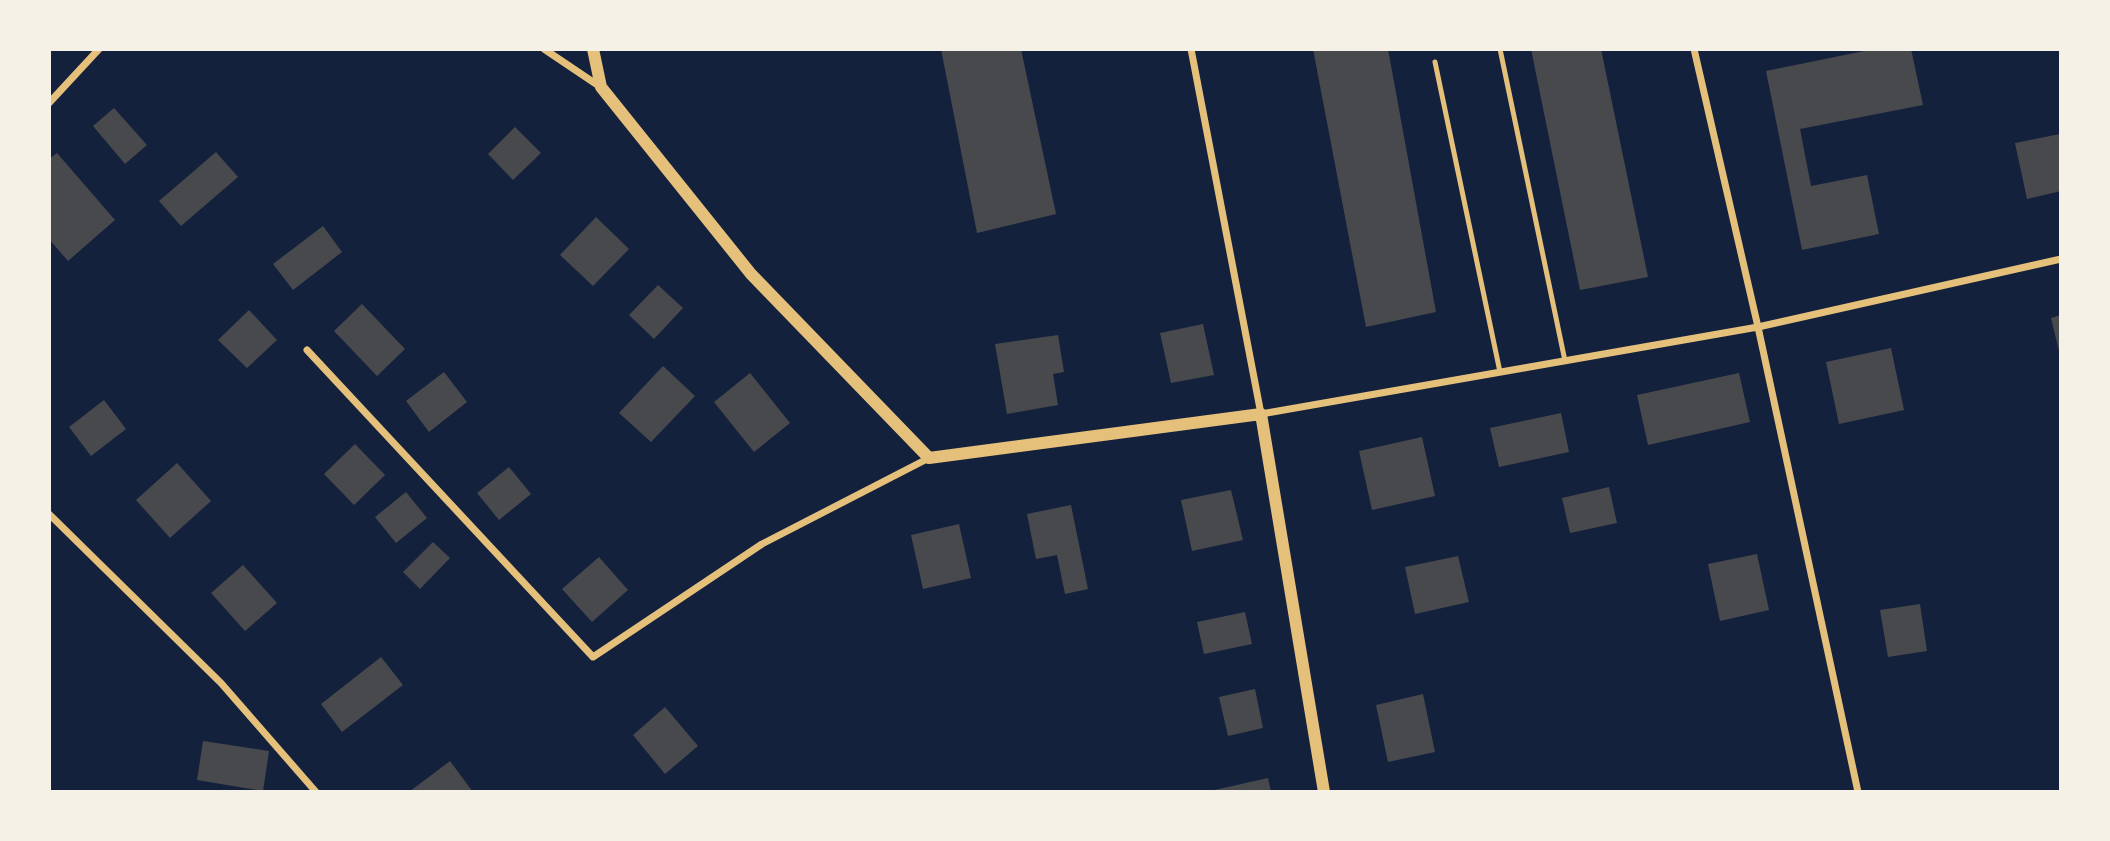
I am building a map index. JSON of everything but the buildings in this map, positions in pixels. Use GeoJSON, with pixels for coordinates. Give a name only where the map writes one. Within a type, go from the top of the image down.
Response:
{"type":"FeatureCollection","features":[{"type":"Feature","properties":{"kind":"street"},"geometry":{"type":"LineString","coordinates":[[49,103],[99,49]]}},
{"type":"Feature","properties":{"kind":"street"},"geometry":{"type":"LineString","coordinates":[[544,49],[601,87],[751,274],[929,458]]}},
{"type":"Feature","properties":{"kind":"street"},"geometry":{"type":"LineString","coordinates":[[593,49],[601,87]]}},
{"type":"Feature","properties":{"kind":"street"},"geometry":{"type":"LineString","coordinates":[[1191,49],[1261,414],[1324,792]]}},
{"type":"Feature","properties":{"kind":"street"},"geometry":{"type":"LineString","coordinates":[[1694,49],[1758,327],[1858,792]]}},
{"type":"Feature","properties":{"kind":"street"},"geometry":{"type":"LineString","coordinates":[[307,351],[593,657],[762,544],[929,458],[1261,414],[1565,361],[1758,327],[2061,259]]}},
{"type":"Feature","properties":{"kind":"street"},"geometry":{"type":"LineString","coordinates":[[49,514],[220,683],[316,792]]}},
{"type":"Feature","properties":{"kind":"lane"},"geometry":{"type":"LineString","coordinates":[[1500,49],[1565,361]]}},
{"type":"Feature","properties":{"kind":"lane"},"geometry":{"type":"LineString","coordinates":[[1435,62],[1500,372]]}}]}
